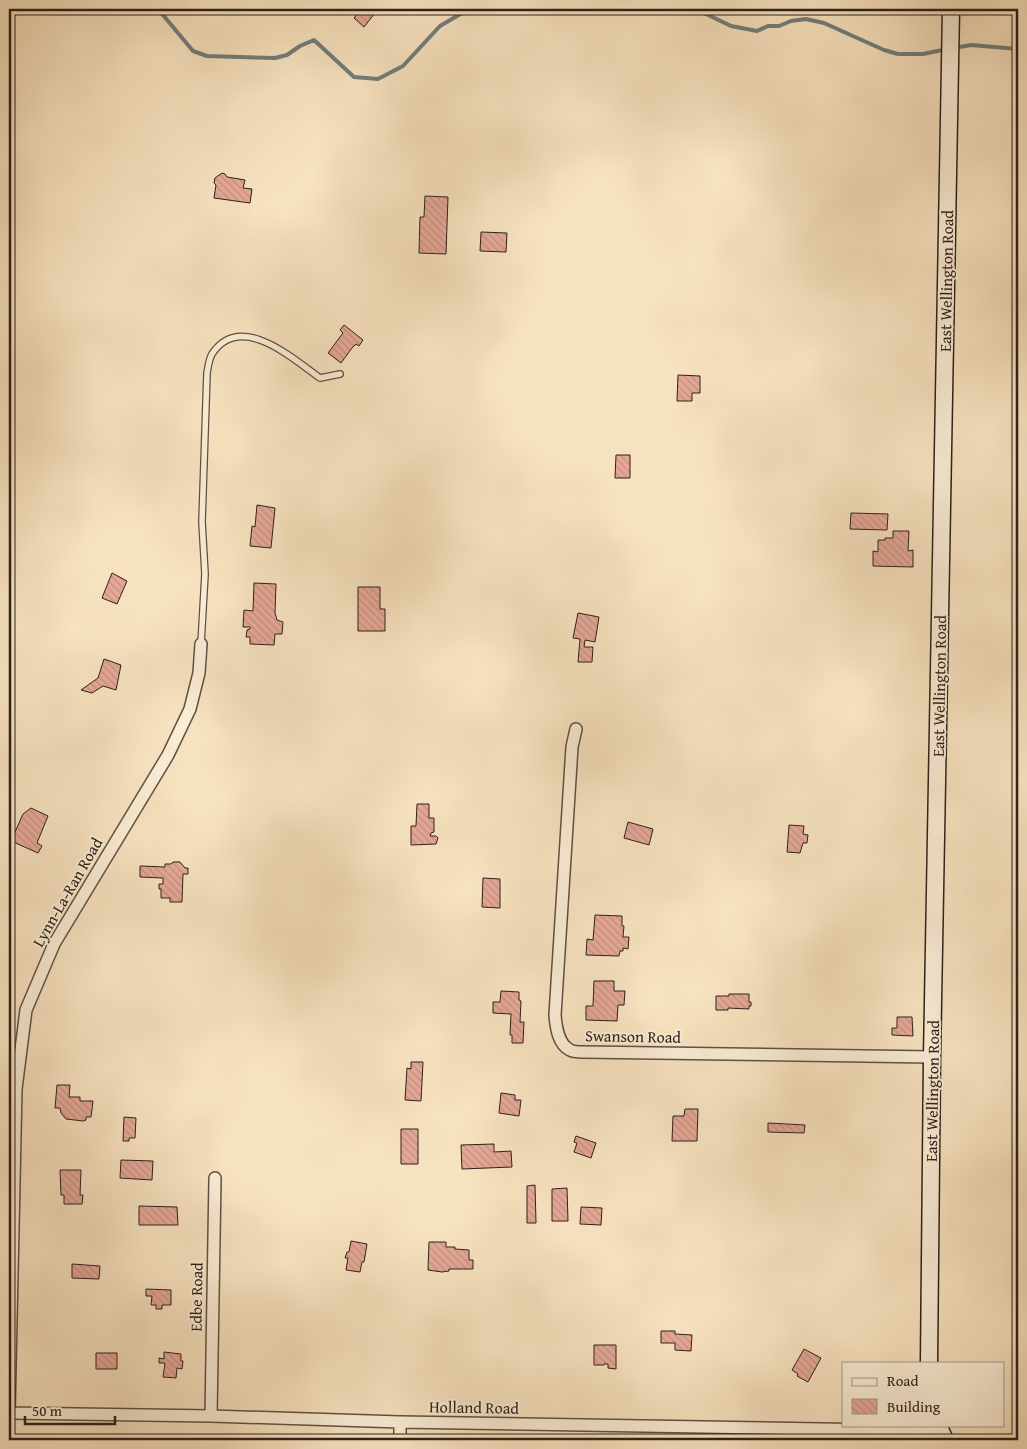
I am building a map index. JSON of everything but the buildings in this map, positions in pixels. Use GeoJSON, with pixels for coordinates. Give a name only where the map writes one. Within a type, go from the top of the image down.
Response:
{"type":"FeatureCollection","features":[{"type":"Feature","properties":{"kind":"street","name":"East Wellington Road"},"geometry":{"type":"LineString","coordinates":[[929,1362],[932,1057],[951,9]]}},
{"type":"Feature","properties":{"kind":"street","name":"Lynn-La-Ran Road"},"geometry":{"type":"LineString","coordinates":[[9,1412],[16,1089],[26,1010],[54,944],[168,755],[190,709],[199,673],[201,644]]}},
{"type":"Feature","properties":{"kind":"street","name":"Swanson Road"},"geometry":{"type":"LineString","coordinates":[[576,729],[572,747],[554,1014],[557,1032],[562,1042],[570,1050],[582,1052],[932,1057]]}},
{"type":"Feature","properties":{"kind":"street","name":"Edbe Road"},"geometry":{"type":"LineString","coordinates":[[211,1416],[215,1178]]}},
{"type":"Feature","properties":{"kind":"street","name":"Holland Road"},"geometry":{"type":"LineString","coordinates":[[9,1412],[400,1422],[941,1432]]}},
{"type":"Feature","properties":{"kind":"street"},"geometry":{"type":"LineString","coordinates":[[400,1422],[400,1440]]}},
{"type":"Feature","properties":{"kind":"lane"},"geometry":{"type":"LineString","coordinates":[[201,644],[205,574],[202,522],[206,390],[207,373],[212,355],[224,342],[236,337],[248,337],[276,347],[320,378],[340,374]]}},
{"type":"Feature","properties":{"kind":"green space"},"geometry":{"type":"Polygon","coordinates":[[[192,1435],[279,1440],[193,1440],[192,1435]]]}},
{"type":"Feature","properties":{"kind":"green space"},"geometry":{"type":"Polygon","coordinates":[[[435,1436],[702,1440],[433,1440],[435,1436]]]}},
{"type":"Feature","properties":{"kind":"waterway"},"geometry":{"type":"LineString","coordinates":[[158,9],[193,51],[207,56],[275,58],[287,55],[300,46],[314,40],[354,77],[378,79],[403,66],[440,26],[469,9]]}},
{"type":"Feature","properties":{"kind":"waterway"},"geometry":{"type":"LineString","coordinates":[[686,9],[704,13],[731,26],[757,31],[768,26],[779,26],[791,21],[806,19],[824,23],[884,50],[898,54],[923,54],[947,49]]}},
{"type":"Feature","properties":{"kind":"waterway"},"geometry":{"type":"LineString","coordinates":[[954,48],[971,45],[1018,49]]}}]}
